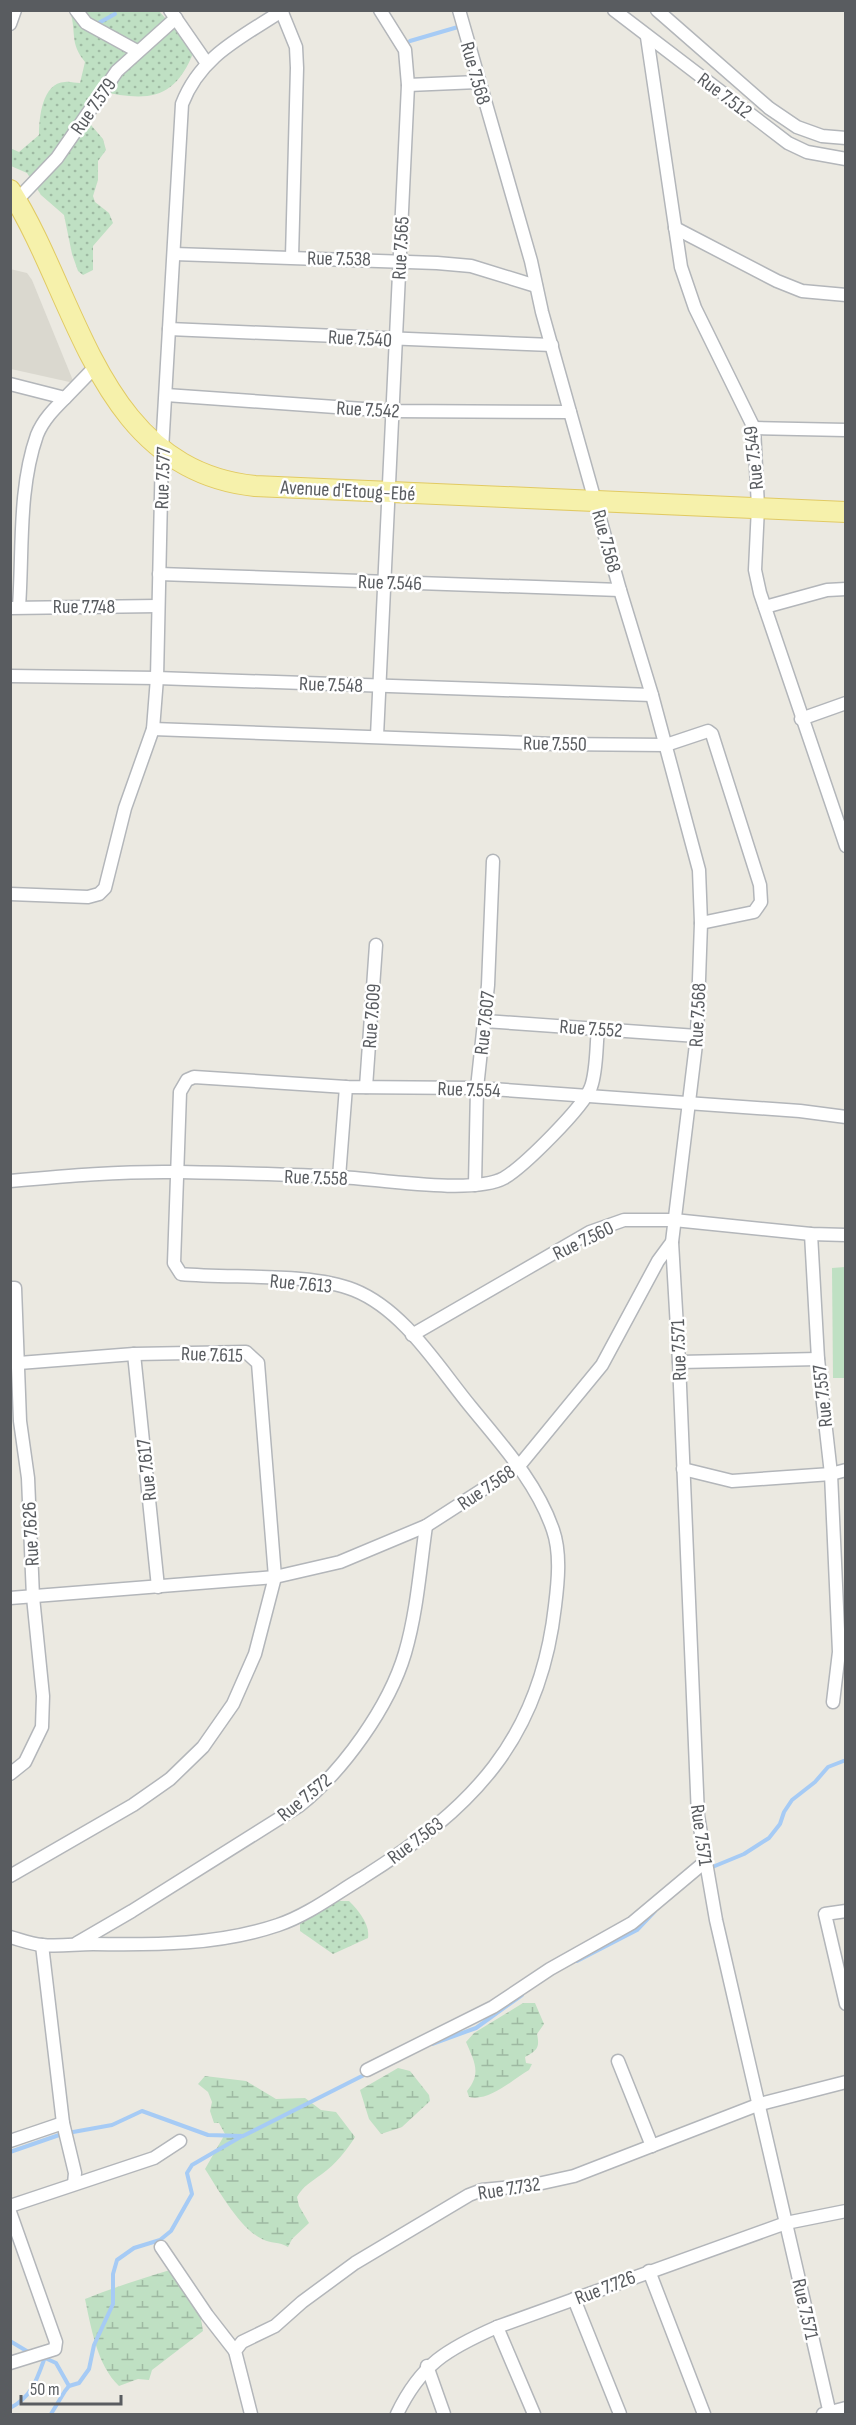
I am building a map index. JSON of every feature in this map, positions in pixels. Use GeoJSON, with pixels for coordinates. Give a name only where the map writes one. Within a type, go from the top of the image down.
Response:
{"type":"FeatureCollection","features":[{"type":"Feature","properties":{"kind":"main road","name":"Avenue d'Etoug-Ebé"},"geometry":{"type":"LineString","coordinates":[[14,195],[42,248],[95,367],[113,398],[162,450],[188,467],[235,484],[390,493],[596,499],[846,512]]}},
{"type":"Feature","properties":{"kind":"street"},"geometry":{"type":"LineString","coordinates":[[10,24],[15,10]]}},
{"type":"Feature","properties":{"kind":"street"},"geometry":{"type":"LineString","coordinates":[[76,10],[86,23],[137,51]]}},
{"type":"Feature","properties":{"kind":"street","name":"Rue 7.565"},"geometry":{"type":"LineString","coordinates":[[377,736],[408,85],[405,50],[381,10]]}},
{"type":"Feature","properties":{"kind":"street","name":"Rue 7.568"},"geometry":{"type":"LineString","coordinates":[[10,1598],[275,1577],[340,1562],[426,1526],[519,1466],[602,1365],[658,1261],[672,1242],[691,1102],[697,1036],[701,923],[699,870],[652,695],[570,412],[505,166],[478,82],[459,10]]}},
{"type":"Feature","properties":{"kind":"street","name":"Rue 7.512"},"geometry":{"type":"LineString","coordinates":[[614,10],[788,142],[807,152],[846,159]]}},
{"type":"Feature","properties":{"kind":"street","name":"Rue 7.512"},"geometry":{"type":"LineString","coordinates":[[657,10],[769,108],[797,127],[822,136],[846,138]]}},
{"type":"Feature","properties":{"kind":"street"},"geometry":{"type":"LineString","coordinates":[[282,11],[296,47],[297,68],[292,257]]}},
{"type":"Feature","properties":{"kind":"street","name":"Rue 7.577"},"geometry":{"type":"LineString","coordinates":[[10,894],[88,897],[99,894],[105,888],[125,808],[153,729],[157,678],[162,450],[182,104],[190,84],[206,62],[282,11]]}},
{"type":"Feature","properties":{"kind":"street"},"geometry":{"type":"LineString","coordinates":[[173,14],[206,62]]}},
{"type":"Feature","properties":{"kind":"street","name":"Rue 7.579"},"geometry":{"type":"LineString","coordinates":[[14,195],[57,158],[117,71],[173,14]]}},
{"type":"Feature","properties":{"kind":"street","name":"Rue 7.549"},"geometry":{"type":"LineString","coordinates":[[647,37],[681,267],[695,308],[754,428],[758,507],[755,570],[801,719],[846,846]]}},
{"type":"Feature","properties":{"kind":"street"},"geometry":{"type":"LineString","coordinates":[[408,85],[478,82]]}},
{"type":"Feature","properties":{"kind":"street"},"geometry":{"type":"LineString","coordinates":[[675,228],[777,281],[802,291],[846,295]]}},
{"type":"Feature","properties":{"kind":"street","name":"Rue 7.538"},"geometry":{"type":"LineString","coordinates":[[174,254],[399,260],[471,266],[536,286]]}},
{"type":"Feature","properties":{"kind":"street","name":"Rue 7.540"},"geometry":{"type":"LineString","coordinates":[[169,329],[552,345]]}},
{"type":"Feature","properties":{"kind":"street"},"geometry":{"type":"LineString","coordinates":[[15,607],[23,511],[38,435],[48,416],[95,367]]}},
{"type":"Feature","properties":{"kind":"street"},"geometry":{"type":"LineString","coordinates":[[10,384],[65,398]]}},
{"type":"Feature","properties":{"kind":"street","name":"Rue 7.542"},"geometry":{"type":"LineString","coordinates":[[166,395],[392,411],[570,412]]}},
{"type":"Feature","properties":{"kind":"street"},"geometry":{"type":"LineString","coordinates":[[754,428],[846,430]]}},
{"type":"Feature","properties":{"kind":"street","name":"Rue 7.546"},"geometry":{"type":"LineString","coordinates":[[159,574],[620,590]]}},
{"type":"Feature","properties":{"kind":"street"},"geometry":{"type":"LineString","coordinates":[[765,607],[827,590],[846,589]]}},
{"type":"Feature","properties":{"kind":"street","name":"Rue 7.748"},"geometry":{"type":"LineString","coordinates":[[15,607],[158,606]]}},
{"type":"Feature","properties":{"kind":"street","name":"Rue 7.548"},"geometry":{"type":"LineString","coordinates":[[10,676],[157,678],[652,695]]}},
{"type":"Feature","properties":{"kind":"street"},"geometry":{"type":"LineString","coordinates":[[801,719],[846,703]]}},
{"type":"Feature","properties":{"kind":"street","name":"Rue 7.550"},"geometry":{"type":"LineString","coordinates":[[153,729],[555,744],[666,745],[708,731],[712,734],[760,885],[761,902],[754,912],[701,923]]}},
{"type":"Feature","properties":{"kind":"street","name":"Rue 7.607"},"geometry":{"type":"LineString","coordinates":[[475,1185],[477,1088],[485,1022],[493,861]]}},
{"type":"Feature","properties":{"kind":"street","name":"Rue 7.609"},"geometry":{"type":"LineString","coordinates":[[366,1087],[376,945]]}},
{"type":"Feature","properties":{"kind":"street","name":"Rue 7.552"},"geometry":{"type":"LineString","coordinates":[[485,1022],[697,1036]]}},
{"type":"Feature","properties":{"kind":"street"},"geometry":{"type":"LineString","coordinates":[[586,1096],[592,1084],[598,1029]]}},
{"type":"Feature","properties":{"kind":"street","name":"Rue 7.554"},"geometry":{"type":"LineString","coordinates":[[177,1172],[180,1092],[187,1080],[194,1077],[289,1081],[346,1087],[477,1088],[691,1102],[846,1117]]}},
{"type":"Feature","properties":{"kind":"street"},"geometry":{"type":"LineString","coordinates":[[339,1177],[346,1087]]}},
{"type":"Feature","properties":{"kind":"street","name":"Rue 7.558"},"geometry":{"type":"LineString","coordinates":[[10,1181],[110,1173],[177,1172],[339,1177],[475,1185],[503,1179],[564,1124],[586,1096]]}},
{"type":"Feature","properties":{"kind":"street","name":"Rue 7.613"},"geometry":{"type":"LineString","coordinates":[[177,1172],[174,1263],[181,1274],[330,1282],[374,1300],[412,1335],[519,1466]]}},
{"type":"Feature","properties":{"kind":"street","name":"Rue 7.560"},"geometry":{"type":"LineString","coordinates":[[412,1335],[590,1232],[624,1220],[674,1220],[812,1234],[846,1235]]}},
{"type":"Feature","properties":{"kind":"street","name":"Rue 7.557"},"geometry":{"type":"LineString","coordinates":[[812,1234],[818,1359],[840,1585],[839,1652],[832,1702]]}},
{"type":"Feature","properties":{"kind":"street","name":"Rue 7.571"},"geometry":{"type":"LineString","coordinates":[[672,1242],[698,1816],[716,1920],[760,2104],[828,2414]]}},
{"type":"Feature","properties":{"kind":"street","name":"Rue 7.626"},"geometry":{"type":"LineString","coordinates":[[10,1288],[15,1288],[19,1363],[15,1422],[28,1478],[33,1597],[43,1696],[42,1727],[25,1762],[10,1774]]}},
{"type":"Feature","properties":{"kind":"street","name":"Rue 7.615"},"geometry":{"type":"LineString","coordinates":[[19,1363],[134,1354],[246,1352],[258,1363],[275,1577]]}},
{"type":"Feature","properties":{"kind":"street","name":"Rue 7.617"},"geometry":{"type":"LineString","coordinates":[[134,1354],[158,1587]]}},
{"type":"Feature","properties":{"kind":"street"},"geometry":{"type":"LineString","coordinates":[[679,1362],[818,1359]]}},
{"type":"Feature","properties":{"kind":"street","name":"Rue 7.563"},"geometry":{"type":"LineString","coordinates":[[10,1937],[42,1945],[151,1945],[244,1935],[282,1923],[317,1906],[391,1859],[452,1813],[486,1780],[508,1749],[527,1712],[547,1664],[559,1576],[554,1531],[519,1466]]}},
{"type":"Feature","properties":{"kind":"street"},"geometry":{"type":"LineString","coordinates":[[683,1469],[732,1481],[831,1474],[846,1470]]}},
{"type":"Feature","properties":{"kind":"street","name":"Rue 7.572"},"geometry":{"type":"LineString","coordinates":[[75,1944],[132,1911],[299,1806],[320,1789],[336,1771],[381,1707],[405,1654],[415,1608],[426,1526]]}},
{"type":"Feature","properties":{"kind":"street"},"geometry":{"type":"LineString","coordinates":[[10,1876],[133,1805],[170,1779],[203,1748],[233,1704],[255,1654],[275,1577]]}},
{"type":"Feature","properties":{"kind":"street"},"geometry":{"type":"LineString","coordinates":[[366,2070],[493,2007],[550,1969],[632,1923],[706,1861]]}},
{"type":"Feature","properties":{"kind":"street"},"geometry":{"type":"LineString","coordinates":[[846,1911],[825,1914],[846,2004]]}},
{"type":"Feature","properties":{"kind":"street"},"geometry":{"type":"LineString","coordinates":[[42,1945],[65,2132],[75,2173],[74,2184]]}},
{"type":"Feature","properties":{"kind":"street"},"geometry":{"type":"LineString","coordinates":[[618,2061],[652,2145]]}},
{"type":"Feature","properties":{"kind":"street","name":"Rue 7.732"},"geometry":{"type":"LineString","coordinates":[[235,2351],[242,2342],[275,2326],[302,2302],[355,2263],[469,2194],[482,2190],[533,2185],[574,2176],[760,2104],[846,2082]]}},
{"type":"Feature","properties":{"kind":"street"},"geometry":{"type":"LineString","coordinates":[[10,2141],[65,2132]]}},
{"type":"Feature","properties":{"kind":"street"},"geometry":{"type":"LineString","coordinates":[[10,2206],[69,2189],[74,2184],[154,2158],[180,2141]]}},
{"type":"Feature","properties":{"kind":"street","name":"Rue 7.726"},"geometry":{"type":"LineString","coordinates":[[397,2415],[407,2392],[427,2366],[451,2348],[497,2327],[786,2223],[846,2211]]}},
{"type":"Feature","properties":{"kind":"street"},"geometry":{"type":"LineString","coordinates":[[10,2212],[56,2342],[55,2349],[10,2363]]}},
{"type":"Feature","properties":{"kind":"street"},"geometry":{"type":"LineString","coordinates":[[161,2247],[207,2315],[235,2351],[251,2415]]}},
{"type":"Feature","properties":{"kind":"street"},"geometry":{"type":"LineString","coordinates":[[649,2271],[704,2415]]}},
{"type":"Feature","properties":{"kind":"street"},"geometry":{"type":"LineString","coordinates":[[574,2299],[620,2415]]}},
{"type":"Feature","properties":{"kind":"street"},"geometry":{"type":"LineString","coordinates":[[497,2327],[534,2415]]}},
{"type":"Feature","properties":{"kind":"street"},"geometry":{"type":"LineString","coordinates":[[427,2366],[444,2415]]}},
{"type":"Feature","properties":{"kind":"street"},"geometry":{"type":"LineString","coordinates":[[828,2414],[846,2408]]}},
{"type":"Feature","properties":{"kind":"shaded area"},"geometry":{"type":"Polygon","coordinates":[[[10,269],[27,273],[32,280],[74,383],[11,369],[10,269]]]}},
{"type":"Feature","properties":{"kind":"green space"},"geometry":{"type":"Polygon","coordinates":[[[70,11],[159,11],[194,51],[177,80],[168,89],[157,94],[131,96],[98,91],[94,95],[95,113],[91,125],[103,139],[106,150],[98,161],[98,180],[93,196],[95,202],[109,213],[113,223],[93,246],[93,270],[83,275],[78,271],[72,254],[64,215],[41,195],[27,173],[11,166],[10,148],[19,152],[39,135],[43,102],[51,88],[65,82],[80,83],[85,62],[75,43],[70,11]]]}},
{"type":"Feature","properties":{"kind":"green space"},"geometry":{"type":"Polygon","coordinates":[[[845,1267],[845,1378],[833,1378],[832,1268],[845,1267]]]}},
{"type":"Feature","properties":{"kind":"green space"},"geometry":{"type":"Polygon","coordinates":[[[338,1901],[349,1901],[356,1909],[363,1918],[368,1938],[333,1954],[300,1931],[300,1924],[338,1901]]]}},
{"type":"Feature","properties":{"kind":"green space"},"geometry":{"type":"Polygon","coordinates":[[[523,2003],[535,2003],[544,2024],[537,2034],[537,2048],[525,2057],[526,2063],[532,2064],[529,2070],[492,2093],[477,2098],[469,2097],[467,2091],[472,2085],[475,2067],[466,2042],[474,2033],[523,2003]]]}},
{"type":"Feature","properties":{"kind":"green space"},"geometry":{"type":"Polygon","coordinates":[[[398,2068],[410,2071],[429,2095],[430,2101],[402,2127],[381,2134],[369,2119],[360,2090],[398,2068]]]}},
{"type":"Feature","properties":{"kind":"green space"},"geometry":{"type":"Polygon","coordinates":[[[205,2076],[246,2081],[276,2099],[305,2098],[321,2110],[336,2112],[355,2137],[336,2162],[299,2193],[297,2197],[299,2206],[309,2223],[292,2239],[288,2247],[262,2239],[246,2227],[230,2208],[205,2169],[225,2134],[219,2123],[214,2123],[210,2111],[212,2102],[208,2092],[198,2084],[205,2076]]]}},
{"type":"Feature","properties":{"kind":"green space"},"geometry":{"type":"Polygon","coordinates":[[[170,2270],[200,2314],[203,2331],[152,2370],[149,2380],[138,2379],[119,2386],[100,2357],[85,2299],[170,2270]]]}},
{"type":"Feature","properties":{"kind":"waterway"},"geometry":{"type":"LineString","coordinates":[[95,25],[115,14]]}},
{"type":"Feature","properties":{"kind":"waterway"},"geometry":{"type":"LineString","coordinates":[[410,41],[458,27]]}},
{"type":"Feature","properties":{"kind":"waterway"},"geometry":{"type":"LineString","coordinates":[[710,1868],[744,1854],[769,1838],[780,1824],[792,1800],[815,1782],[828,1767],[846,1760]]}},
{"type":"Feature","properties":{"kind":"waterway"},"geometry":{"type":"LineString","coordinates":[[577,1961],[637,1930],[655,1911]]}},
{"type":"Feature","properties":{"kind":"waterway"},"geometry":{"type":"LineString","coordinates":[[432,2044],[476,2028],[522,1995]]}},
{"type":"Feature","properties":{"kind":"waterway"},"geometry":{"type":"LineString","coordinates":[[10,2152],[62,2134],[112,2125],[142,2111],[208,2135],[243,2136],[368,2073]]}},
{"type":"Feature","properties":{"kind":"waterway"},"geometry":{"type":"LineString","coordinates":[[51,2414],[69,2386],[79,2383],[89,2369],[94,2345],[113,2304],[113,2274],[117,2260],[134,2248],[160,2240],[171,2231],[192,2194],[187,2173],[192,2165],[242,2136]]}},
{"type":"Feature","properties":{"kind":"waterway"},"geometry":{"type":"LineString","coordinates":[[10,2341],[30,2353]]}},
{"type":"Feature","properties":{"kind":"waterway"},"geometry":{"type":"LineString","coordinates":[[43,2357],[56,2363],[69,2386]]}},
{"type":"Feature","properties":{"kind":"waterway"},"geometry":{"type":"LineString","coordinates":[[10,2408],[29,2393],[45,2357]]}}]}
